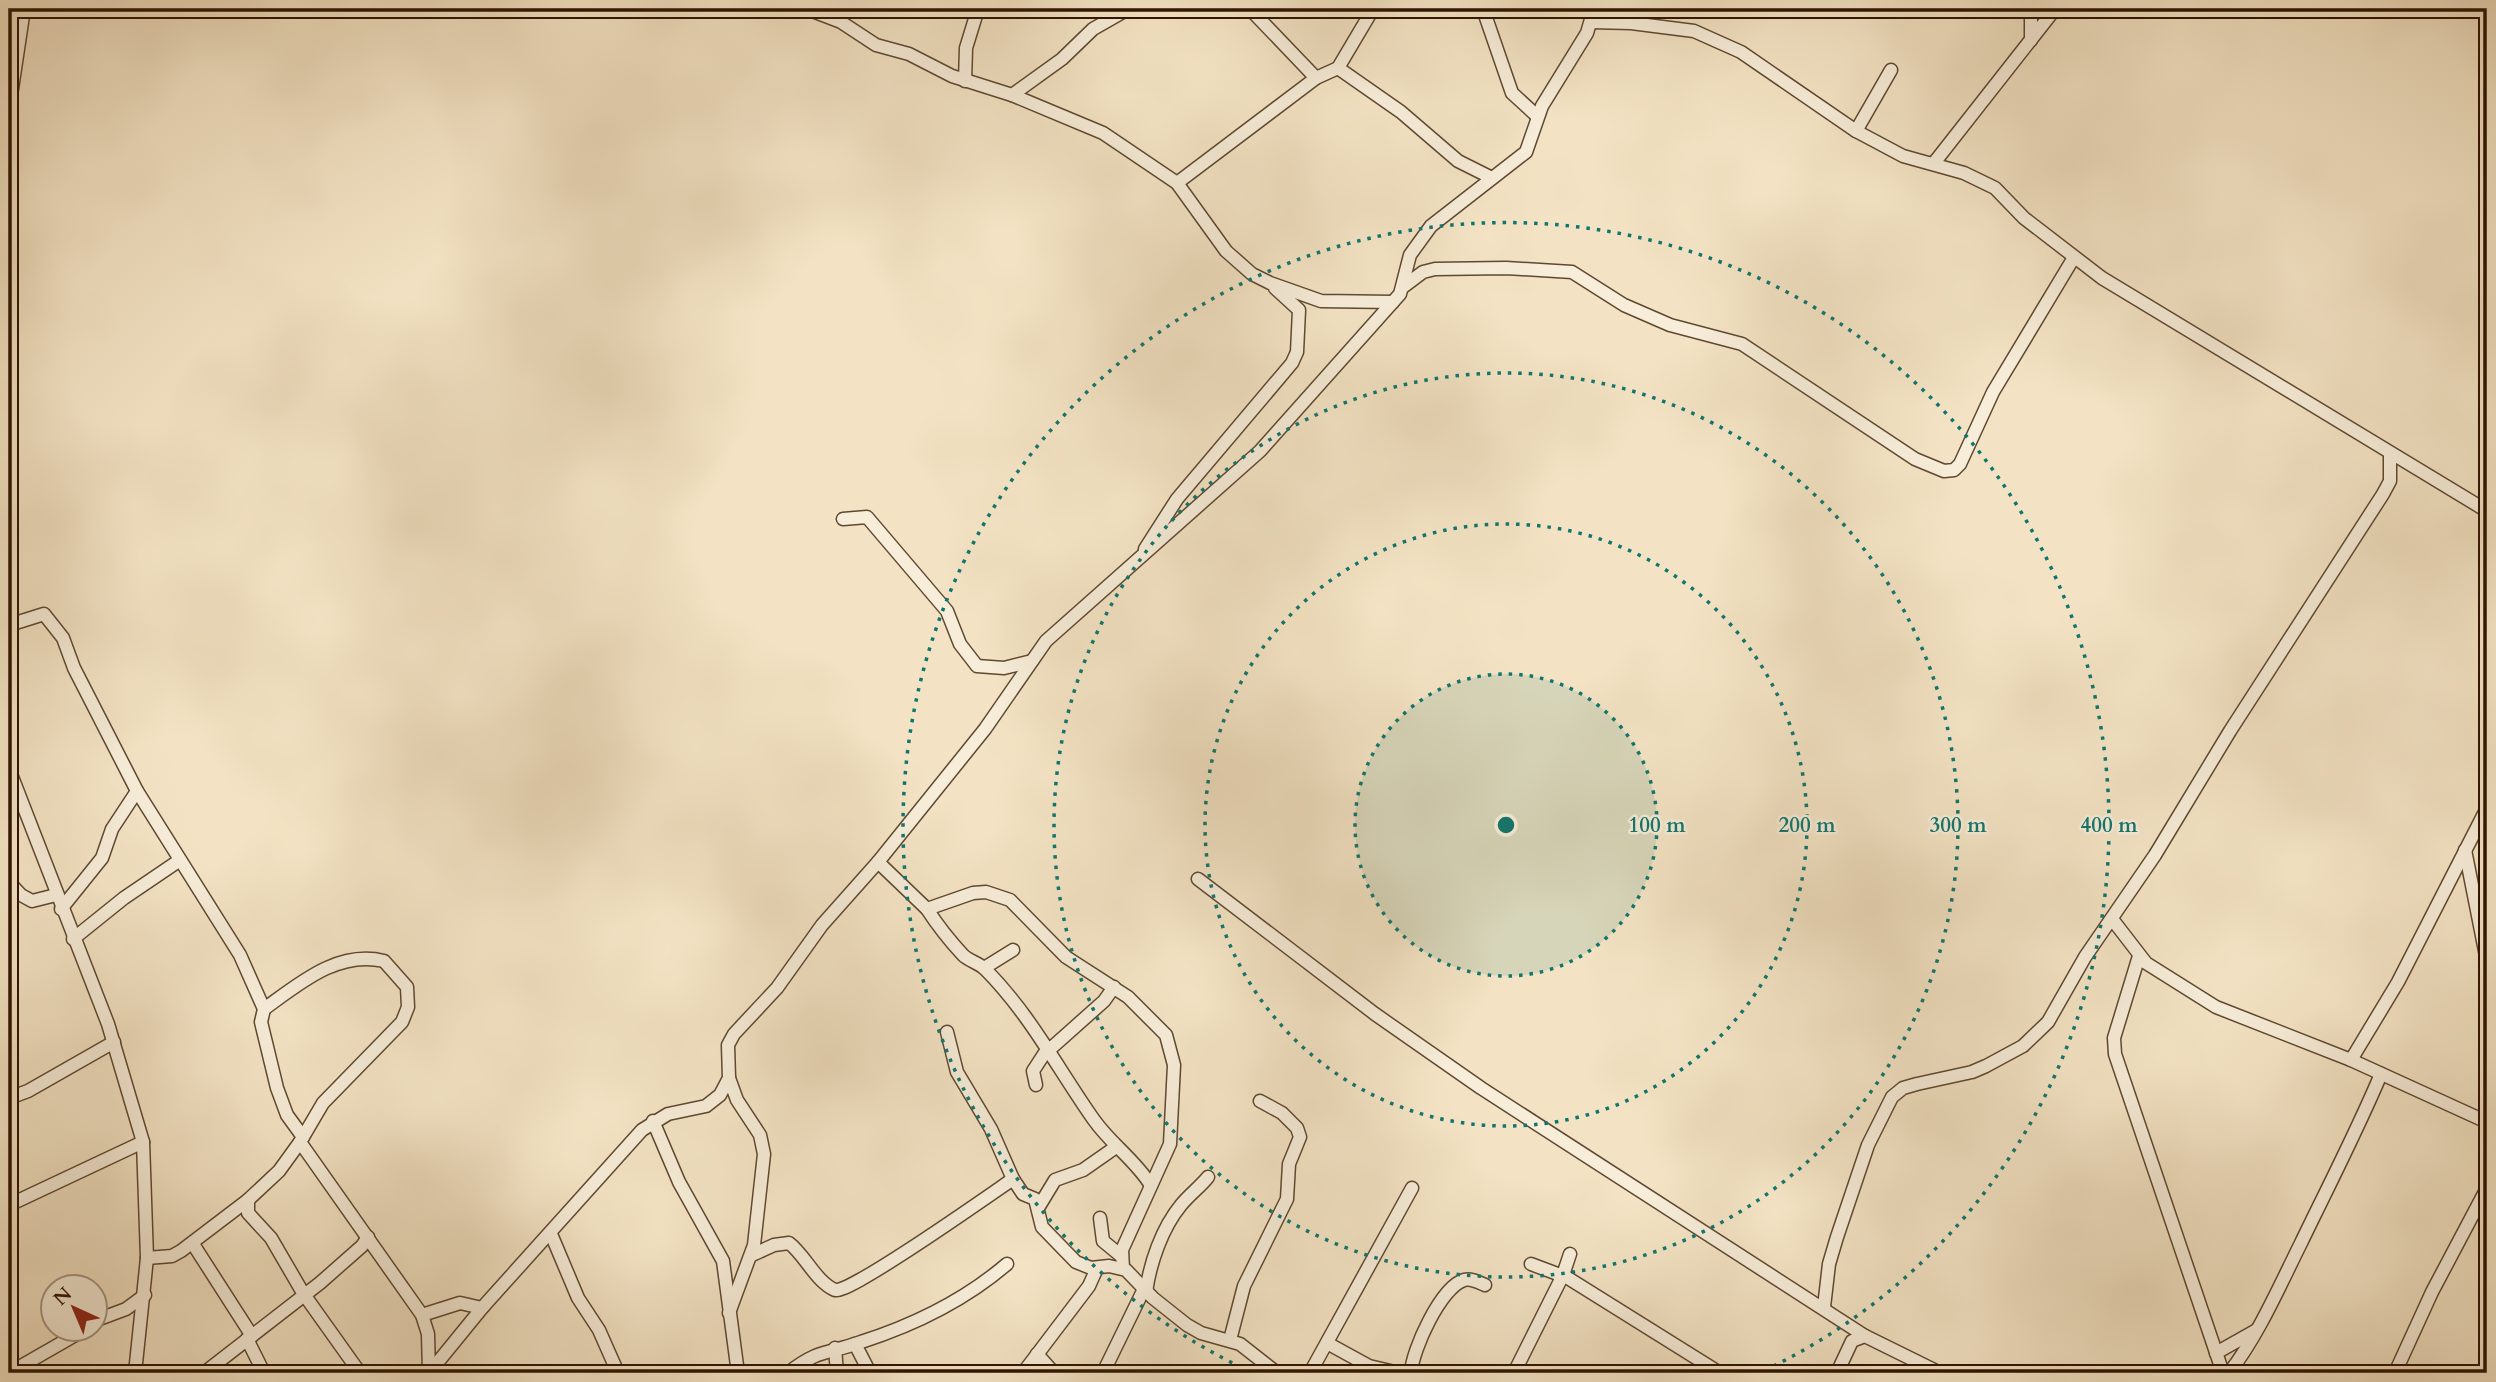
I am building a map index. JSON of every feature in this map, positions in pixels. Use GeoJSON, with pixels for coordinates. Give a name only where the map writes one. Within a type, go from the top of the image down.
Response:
{"type":"FeatureCollection","features":[{"type":"Feature","properties":{"kind":"street"},"geometry":{"type":"LineString","coordinates":[[9,109],[24,9]]}},
{"type":"Feature","properties":{"kind":"street"},"geometry":{"type":"LineString","coordinates":[[807,9],[841,22],[876,45],[909,54],[965,81],[1012,94],[1103,133],[1177,183],[1226,251],[1252,274],[1321,301],[1393,302]]}},
{"type":"Feature","properties":{"kind":"street"},"geometry":{"type":"LineString","coordinates":[[965,81],[966,48],[978,9]]}},
{"type":"Feature","properties":{"kind":"street"},"geometry":{"type":"LineString","coordinates":[[1012,94],[1062,59],[1093,29],[1128,9]]}},
{"type":"Feature","properties":{"kind":"street"},"geometry":{"type":"LineString","coordinates":[[1250,9],[1316,78]]}},
{"type":"Feature","properties":{"kind":"street"},"geometry":{"type":"LineString","coordinates":[[1177,183],[1316,78],[1338,68],[1373,9]]}},
{"type":"Feature","properties":{"kind":"street"},"geometry":{"type":"LineString","coordinates":[[1483,9],[1512,93],[1537,116]]}},
{"type":"Feature","properties":{"kind":"street"},"geometry":{"type":"LineString","coordinates":[[1403,287],[1408,260],[1424,234],[1440,218],[1526,152],[1537,116],[1580,47],[1594,9]]}},
{"type":"Feature","properties":{"kind":"street"},"geometry":{"type":"LineString","coordinates":[[1626,9],[1631,23]]}},
{"type":"Feature","properties":{"kind":"street"},"geometry":{"type":"LineString","coordinates":[[2031,9],[2031,40]]}},
{"type":"Feature","properties":{"kind":"street"},"geometry":{"type":"LineString","coordinates":[[1934,163],[2055,9]]}},
{"type":"Feature","properties":{"kind":"street"},"geometry":{"type":"LineString","coordinates":[[1591,22],[1631,23],[1694,31],[1728,45],[1856,131],[1903,156],[1964,173],[1995,188],[2024,218],[2073,259],[2487,511]]}},
{"type":"Feature","properties":{"kind":"street"},"geometry":{"type":"LineString","coordinates":[[1338,68],[1401,112],[1458,161],[1492,178]]}},
{"type":"Feature","properties":{"kind":"street"},"geometry":{"type":"LineString","coordinates":[[1856,131],[1891,70]]}},
{"type":"Feature","properties":{"kind":"street"},"geometry":{"type":"LineString","coordinates":[[729,1313],[752,1255],[764,1154],[760,1135],[737,1100],[729,1078],[728,1045],[734,1034],[777,988],[822,925],[878,862],[985,729],[1032,660],[1060,628],[1136,564],[1260,451],[1393,302],[1403,287],[1423,272],[1435,270],[1506,268],[1572,272],[1636,310],[1670,325],[1742,344],[1915,459],[1944,471],[1954,470],[1960,464],[1993,392],[2073,259]]}},
{"type":"Feature","properties":{"kind":"street"},"geometry":{"type":"LineString","coordinates":[[1136,564],[1177,499],[1283,376],[1297,352],[1299,310],[1270,283]]}},
{"type":"Feature","properties":{"kind":"street"},"geometry":{"type":"LineString","coordinates":[[2390,454],[2390,481]]}},
{"type":"Feature","properties":{"kind":"street"},"geometry":{"type":"LineString","coordinates":[[1824,1307],[1829,1264],[1837,1237],[1868,1145],[1892,1097],[1910,1086],[1986,1066],[2036,1035],[2048,1023],[2071,980],[2390,481],[2413,467]]}},
{"type":"Feature","properties":{"kind":"street"},"geometry":{"type":"LineString","coordinates":[[843,519],[867,517],[879,527],[917,579],[947,611],[960,644],[977,666],[1004,668],[1032,660]]}},
{"type":"Feature","properties":{"kind":"street"},"geometry":{"type":"LineString","coordinates":[[9,625],[44,614],[56,625],[137,791],[229,934],[264,1009],[261,1022],[286,1115],[422,1314],[428,1334],[429,1373]]}},
{"type":"Feature","properties":{"kind":"street"},"geometry":{"type":"LineString","coordinates":[[9,768],[114,1041],[143,1142],[147,1258],[135,1373]]}},
{"type":"Feature","properties":{"kind":"street"},"geometry":{"type":"LineString","coordinates":[[61,909],[102,858],[112,830],[137,791]]}},
{"type":"Feature","properties":{"kind":"street"},"geometry":{"type":"LineString","coordinates":[[2351,1060],[2398,982],[2487,808]]}},
{"type":"Feature","properties":{"kind":"street"},"geometry":{"type":"LineString","coordinates":[[2465,850],[2487,961]]}},
{"type":"Feature","properties":{"kind":"street"},"geometry":{"type":"LineString","coordinates":[[73,939],[124,898],[180,860]]}},
{"type":"Feature","properties":{"kind":"street"},"geometry":{"type":"LineString","coordinates":[[878,862],[927,909],[942,934],[965,957],[984,968],[1049,1049],[1074,1093],[1116,1147],[1136,1164],[1150,1184]]}},
{"type":"Feature","properties":{"kind":"street"},"geometry":{"type":"LineString","coordinates":[[1198,879],[1376,1014],[1481,1088],[1744,1259],[1824,1307],[1865,1336],[1940,1373]]}},
{"type":"Feature","properties":{"kind":"street"},"geometry":{"type":"LineString","coordinates":[[9,882],[32,901],[56,895]]}},
{"type":"Feature","properties":{"kind":"street"},"geometry":{"type":"LineString","coordinates":[[927,909],[973,893],[986,892],[1010,900],[1066,957],[1114,987],[1160,1027],[1169,1042],[1173,1058],[1171,1139],[1164,1160],[1150,1184],[1121,1261]]}},
{"type":"Feature","properties":{"kind":"street"},"geometry":{"type":"LineString","coordinates":[[2112,919],[2139,956],[2216,1007],[2351,1060],[2487,1122]]}},
{"type":"Feature","properties":{"kind":"street"},"geometry":{"type":"LineString","coordinates":[[984,968],[1013,950]]}},
{"type":"Feature","properties":{"kind":"street"},"geometry":{"type":"LineString","coordinates":[[2139,956],[2113,1038],[2115,1054],[2223,1373]]}},
{"type":"Feature","properties":{"kind":"street"},"geometry":{"type":"LineString","coordinates":[[147,1258],[173,1256],[193,1244],[279,1171],[323,1103],[402,1022],[408,1007],[407,986],[384,961],[355,958],[326,967],[264,1009]]}},
{"type":"Feature","properties":{"kind":"street"},"geometry":{"type":"LineString","coordinates":[[1036,1085],[1033,1070],[1049,1049],[1104,1001],[1114,987]]}},
{"type":"Feature","properties":{"kind":"street"},"geometry":{"type":"LineString","coordinates":[[947,1032],[957,1072],[991,1129],[1013,1179],[1023,1194],[1035,1199],[1042,1227],[1080,1265],[1097,1268],[1121,1261]]}},
{"type":"Feature","properties":{"kind":"street"},"geometry":{"type":"LineString","coordinates":[[9,1098],[28,1091],[114,1041]]}},
{"type":"Feature","properties":{"kind":"street"},"geometry":{"type":"LineString","coordinates":[[2229,1373],[2257,1330],[2355,1135],[2381,1074]]}},
{"type":"Feature","properties":{"kind":"street"},"geometry":{"type":"LineString","coordinates":[[429,1373],[482,1308],[551,1234],[614,1160],[653,1121],[706,1105],[720,1095],[729,1078]]}},
{"type":"Feature","properties":{"kind":"street"},"geometry":{"type":"LineString","coordinates":[[1230,1340],[1244,1286],[1287,1199],[1289,1164],[1300,1137],[1297,1128],[1282,1113],[1260,1101]]}},
{"type":"Feature","properties":{"kind":"street"},"geometry":{"type":"LineString","coordinates":[[653,1121],[679,1182],[723,1261],[738,1373]]}},
{"type":"Feature","properties":{"kind":"street"},"geometry":{"type":"LineString","coordinates":[[9,1205],[143,1142]]}},
{"type":"Feature","properties":{"kind":"street"},"geometry":{"type":"LineString","coordinates":[[1038,1208],[1055,1180],[1083,1170],[1116,1147]]}},
{"type":"Feature","properties":{"kind":"street"},"geometry":{"type":"LineString","coordinates":[[1102,1373],[1145,1291],[1151,1267],[1167,1229],[1182,1205],[1208,1177]]}},
{"type":"Feature","properties":{"kind":"street"},"geometry":{"type":"LineString","coordinates":[[752,1255],[774,1245],[789,1243],[826,1283],[836,1290],[842,1290],[872,1274],[1013,1179]]}},
{"type":"Feature","properties":{"kind":"street"},"geometry":{"type":"LineString","coordinates":[[1310,1373],[1412,1188]]}},
{"type":"Feature","properties":{"kind":"street"},"geometry":{"type":"LineString","coordinates":[[2395,1373],[2438,1280],[2487,1188]]}},
{"type":"Feature","properties":{"kind":"street"},"geometry":{"type":"LineString","coordinates":[[248,1200],[248,1213],[271,1238],[303,1293],[360,1373]]}},
{"type":"Feature","properties":{"kind":"street"},"geometry":{"type":"LineString","coordinates":[[1100,1218],[1102,1241],[1145,1291],[1191,1328],[1246,1348],[1277,1373]]}},
{"type":"Feature","properties":{"kind":"street"},"geometry":{"type":"LineString","coordinates":[[551,1234],[578,1298],[598,1330],[618,1373]]}},
{"type":"Feature","properties":{"kind":"street"},"geometry":{"type":"LineString","coordinates":[[204,1373],[352,1256],[368,1237]]}},
{"type":"Feature","properties":{"kind":"street"},"geometry":{"type":"LineString","coordinates":[[193,1244],[250,1338],[264,1373]]}},
{"type":"Feature","properties":{"kind":"street"},"geometry":{"type":"LineString","coordinates":[[1514,1373],[1563,1276],[1570,1254]]}},
{"type":"Feature","properties":{"kind":"street"},"geometry":{"type":"LineString","coordinates":[[788,1373],[835,1348],[855,1344],[937,1312],[964,1298],[1007,1264]]}},
{"type":"Feature","properties":{"kind":"street"},"geometry":{"type":"LineString","coordinates":[[1531,1264],[1563,1276],[1720,1373]]}},
{"type":"Feature","properties":{"kind":"street"},"geometry":{"type":"LineString","coordinates":[[1023,1373],[1089,1286],[1097,1268]]}},
{"type":"Feature","properties":{"kind":"street"},"geometry":{"type":"LineString","coordinates":[[1327,1343],[1369,1367],[1406,1373],[1420,1340],[1447,1294],[1463,1280],[1470,1279],[1485,1285]]}},
{"type":"Feature","properties":{"kind":"street"},"geometry":{"type":"LineString","coordinates":[[108,1316],[126,1309],[145,1295]]}},
{"type":"Feature","properties":{"kind":"street"},"geometry":{"type":"LineString","coordinates":[[422,1314],[460,1303],[482,1308]]}},
{"type":"Feature","properties":{"kind":"street"},"geometry":{"type":"LineString","coordinates":[[2216,1353],[2257,1330]]}},
{"type":"Feature","properties":{"kind":"street"},"geometry":{"type":"LineString","coordinates":[[1837,1373],[1853,1341],[1865,1336]]}},
{"type":"Feature","properties":{"kind":"street"},"geometry":{"type":"LineString","coordinates":[[9,1373],[58,1344]]}},
{"type":"Feature","properties":{"kind":"street"},"geometry":{"type":"LineString","coordinates":[[855,1344],[870,1373]]}},
{"type":"Feature","properties":{"kind":"street"},"geometry":{"type":"LineString","coordinates":[[835,1348],[836,1373]]}},
{"type":"Feature","properties":{"kind":"street"},"geometry":{"type":"LineString","coordinates":[[1037,1354],[1054,1373]]}}]}
